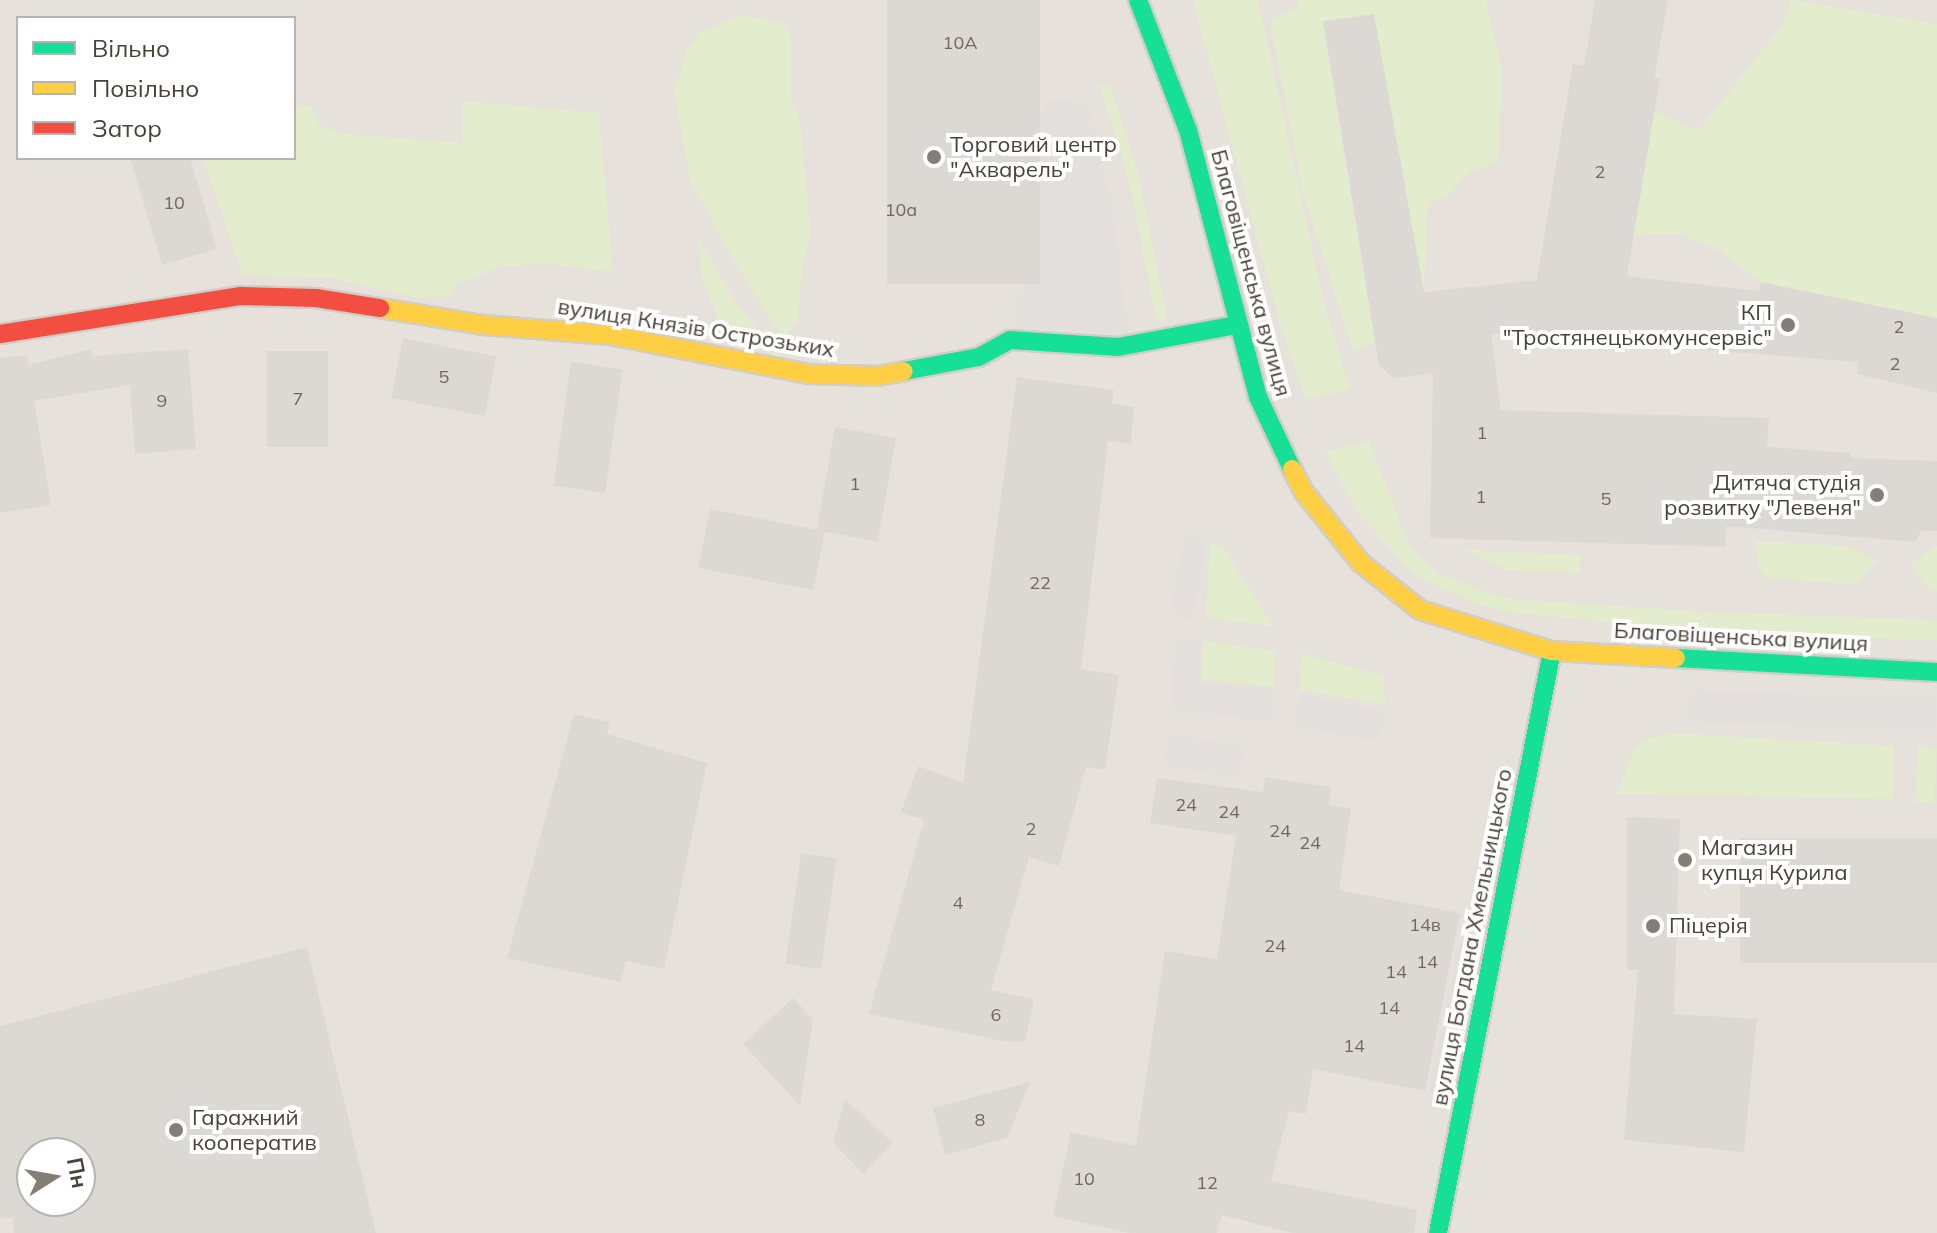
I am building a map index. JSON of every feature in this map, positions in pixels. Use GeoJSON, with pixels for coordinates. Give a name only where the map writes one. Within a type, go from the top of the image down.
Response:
{"type":"FeatureCollection","features":[{"type":"Feature","properties":{"kind":"street","name":"Благовіщенська вулиця"},"geometry":{"type":"LineString","coordinates":[[1138,0],[1188,130],[1237,325],[1274,437],[1303,491],[1361,563],[1420,610],[1552,651],[1937,672]]}},
{"type":"Feature","properties":{"kind":"street","name":"вулиця Князів Острозьких"},"geometry":{"type":"LineString","coordinates":[[0,334],[241,296],[316,298],[483,325],[610,335],[809,374],[877,376],[979,357],[1010,340],[1118,347],[1166,342],[1237,325]]}},
{"type":"Feature","properties":{"kind":"street","name":"вулиця Богдана Хмельницького"},"geometry":{"type":"LineString","coordinates":[[1438,1233],[1552,651]]}},
{"type":"Feature","properties":{"kind":"shaded area"},"geometry":{"type":"Polygon","coordinates":[[[0,0],[1937,0],[1937,1233],[0,1233],[0,0]]]}},
{"type":"Feature","properties":{"kind":"shaded area"},"geometry":{"type":"Polygon","coordinates":[[[1044,99],[1089,104],[1113,211],[1128,335],[1014,326],[1044,99]]]}},
{"type":"Feature","properties":{"kind":"shaded area"},"geometry":{"type":"Polygon","coordinates":[[[1184,536],[1207,540],[1193,620],[1170,616],[1184,536]]]}},
{"type":"Feature","properties":{"kind":"shaded area"},"geometry":{"type":"Polygon","coordinates":[[[1176,638],[1200,641],[1198,683],[1274,691],[1273,722],[1170,709],[1176,638]]]}},
{"type":"Feature","properties":{"kind":"shaded area"},"geometry":{"type":"Polygon","coordinates":[[[1690,690],[1937,699],[1936,731],[1689,722],[1690,690]]]}},
{"type":"Feature","properties":{"kind":"shaded area"},"geometry":{"type":"Polygon","coordinates":[[[1300,695],[1384,711],[1379,742],[1294,725],[1300,695]]]}},
{"type":"Feature","properties":{"kind":"shaded area"},"geometry":{"type":"Polygon","coordinates":[[[1168,734],[1245,746],[1240,778],[1163,766],[1168,734]]]}},
{"type":"Feature","properties":{"kind":"shaded area"},"geometry":{"type":"Polygon","coordinates":[[[1481,846],[1500,850],[1448,1094],[1429,1091],[1481,846]]]}},
{"type":"Feature","properties":{"kind":"green space"},"geometry":{"type":"Polygon","coordinates":[[[1193,0],[1258,0],[1323,299],[1350,389],[1306,399],[1279,320],[1193,0]]]}},
{"type":"Feature","properties":{"kind":"green space"},"geometry":{"type":"Polygon","coordinates":[[[1298,0],[1486,0],[1502,67],[1499,162],[1469,172],[1448,196],[1428,203],[1424,292],[1371,298],[1376,342],[1353,350],[1303,193],[1270,21],[1299,7],[1298,0]]]}},
{"type":"Feature","properties":{"kind":"green space"},"geometry":{"type":"Polygon","coordinates":[[[1792,0],[1937,24],[1937,318],[1760,282],[1720,251],[1680,234],[1634,235],[1623,224],[1636,133],[1655,111],[1698,131],[1783,24],[1792,0]]]}},
{"type":"Feature","properties":{"kind":"green space"},"geometry":{"type":"Polygon","coordinates":[[[742,15],[783,23],[791,36],[791,96],[800,122],[811,234],[802,266],[798,320],[787,335],[777,329],[726,247],[690,179],[674,92],[687,50],[701,31],[742,15]]]}},
{"type":"Feature","properties":{"kind":"green space"},"geometry":{"type":"Polygon","coordinates":[[[1099,85],[1110,85],[1139,177],[1167,318],[1156,320],[1129,180],[1099,85]]]}},
{"type":"Feature","properties":{"kind":"green space"},"geometry":{"type":"Polygon","coordinates":[[[462,101],[599,113],[613,272],[549,264],[503,266],[454,286],[450,297],[413,297],[333,278],[243,276],[204,160],[296,160],[296,107],[311,106],[319,125],[343,134],[463,143],[462,101]]]}},
{"type":"Feature","properties":{"kind":"green space"},"geometry":{"type":"Polygon","coordinates":[[[699,239],[734,300],[780,358],[723,332],[700,273],[699,239]]]}},
{"type":"Feature","properties":{"kind":"green space"},"geometry":{"type":"Polygon","coordinates":[[[1369,442],[1410,548],[1440,574],[1484,591],[1509,599],[1691,611],[1937,620],[1937,641],[1691,630],[1505,612],[1474,603],[1413,574],[1358,513],[1325,452],[1369,442]]]}},
{"type":"Feature","properties":{"kind":"green space"},"geometry":{"type":"Polygon","coordinates":[[[1210,541],[1225,550],[1273,626],[1206,618],[1210,541]]]}},
{"type":"Feature","properties":{"kind":"green space"},"geometry":{"type":"Polygon","coordinates":[[[1756,541],[1844,546],[1877,560],[1859,581],[1849,584],[1768,579],[1758,568],[1756,541]]]}},
{"type":"Feature","properties":{"kind":"green space"},"geometry":{"type":"Polygon","coordinates":[[[1937,545],[1937,592],[1924,584],[1911,563],[1937,545]]]}},
{"type":"Feature","properties":{"kind":"green space"},"geometry":{"type":"Polygon","coordinates":[[[1463,550],[1580,555],[1580,573],[1508,570],[1463,550]]]}},
{"type":"Feature","properties":{"kind":"green space"},"geometry":{"type":"Polygon","coordinates":[[[1203,641],[1275,651],[1275,687],[1202,679],[1203,641]]]}},
{"type":"Feature","properties":{"kind":"green space"},"geometry":{"type":"Polygon","coordinates":[[[1301,653],[1384,676],[1385,705],[1300,690],[1301,653]]]}},
{"type":"Feature","properties":{"kind":"green space"},"geometry":{"type":"Polygon","coordinates":[[[1668,733],[1894,746],[1893,799],[1617,794],[1634,750],[1641,741],[1668,733]]]}},
{"type":"Feature","properties":{"kind":"green space"},"geometry":{"type":"Polygon","coordinates":[[[1918,747],[1937,748],[1934,803],[1915,802],[1918,747]]]}},
{"type":"Feature","properties":{"kind":"building","name":"Торговий центр \"Акварель\""},"geometry":{"type":"Polygon","coordinates":[[[887,0],[1040,0],[1040,284],[887,284],[887,0]]]}},
{"type":"Feature","properties":{"kind":"building"},"geometry":{"type":"Polygon","coordinates":[[[1595,0],[1668,0],[1654,78],[1660,79],[1627,276],[1759,291],[1760,282],[1937,318],[1937,393],[1857,374],[1858,362],[1491,333],[1501,410],[1769,418],[1767,447],[1850,453],[1850,458],[1937,461],[1937,531],[1922,531],[1915,542],[1726,526],[1725,547],[1430,538],[1433,373],[1393,378],[1379,365],[1323,21],[1374,14],[1424,292],[1537,280],[1573,64],[1584,66],[1595,0]]]}},
{"type":"Feature","properties":{"kind":"building"},"geometry":{"type":"Polygon","coordinates":[[[131,160],[191,160],[217,249],[162,265],[131,160]]]}},
{"type":"Feature","properties":{"kind":"building"},"geometry":{"type":"Polygon","coordinates":[[[403,338],[496,356],[485,416],[391,398],[403,338]]]}},
{"type":"Feature","properties":{"kind":"building"},"geometry":{"type":"Polygon","coordinates":[[[91,349],[92,356],[188,349],[196,449],[135,454],[130,385],[34,401],[51,505],[0,513],[0,358],[27,355],[29,365],[91,349]]]}},
{"type":"Feature","properties":{"kind":"building"},"geometry":{"type":"Polygon","coordinates":[[[267,351],[328,351],[328,447],[267,447],[267,351]]]}},
{"type":"Feature","properties":{"kind":"building"},"geometry":{"type":"Polygon","coordinates":[[[571,362],[622,369],[605,493],[554,486],[571,362]]]}},
{"type":"Feature","properties":{"kind":"building"},"geometry":{"type":"Polygon","coordinates":[[[1017,377],[1114,390],[1112,403],[1134,407],[1131,444],[1108,441],[1081,669],[1119,675],[1105,770],[1086,767],[1059,866],[1029,857],[991,990],[1034,999],[1025,1042],[1008,1042],[869,1014],[924,820],[901,812],[918,766],[963,783],[1017,377]]]}},
{"type":"Feature","properties":{"kind":"building"},"geometry":{"type":"Polygon","coordinates":[[[835,427],[896,438],[878,541],[817,530],[835,427]]]}},
{"type":"Feature","properties":{"kind":"building"},"geometry":{"type":"Polygon","coordinates":[[[710,509],[825,531],[813,590],[699,568],[710,509]]]}},
{"type":"Feature","properties":{"kind":"building"},"geometry":{"type":"Polygon","coordinates":[[[574,714],[610,722],[607,734],[707,763],[664,969],[626,961],[620,982],[507,958],[574,714]]]}},
{"type":"Feature","properties":{"kind":"building"},"geometry":{"type":"Polygon","coordinates":[[[1265,777],[1331,787],[1329,805],[1351,808],[1339,890],[1460,913],[1425,1091],[1313,1069],[1306,1114],[1289,1111],[1271,1181],[1417,1210],[1414,1233],[1292,1233],[1222,1215],[1217,1233],[1130,1233],[1053,1216],[1071,1132],[1136,1146],[1165,951],[1217,959],[1236,836],[1150,823],[1157,778],[1263,792],[1265,777]]]}},
{"type":"Feature","properties":{"kind":"building"},"geometry":{"type":"Polygon","coordinates":[[[1627,817],[1680,819],[1674,1014],[1757,1019],[1744,1152],[1624,1140],[1638,970],[1627,970],[1627,817]]]}},
{"type":"Feature","properties":{"kind":"building"},"geometry":{"type":"Polygon","coordinates":[[[1740,838],[1937,838],[1937,963],[1740,963],[1740,838]]]}},
{"type":"Feature","properties":{"kind":"building"},"geometry":{"type":"Polygon","coordinates":[[[801,853],[837,858],[821,969],[785,964],[801,853]]]}},
{"type":"Feature","properties":{"kind":"building"},"geometry":{"type":"Polygon","coordinates":[[[307,947],[376,1233],[14,1233],[12,1217],[0,1219],[0,1026],[307,947]]]}},
{"type":"Feature","properties":{"kind":"building"},"geometry":{"type":"Polygon","coordinates":[[[793,998],[813,1019],[800,1106],[743,1044],[793,998]]]}},
{"type":"Feature","properties":{"kind":"building"},"geometry":{"type":"Polygon","coordinates":[[[1030,1082],[1007,1138],[945,1155],[933,1108],[1030,1082]]]}},
{"type":"Feature","properties":{"kind":"building"},"geometry":{"type":"Polygon","coordinates":[[[845,1099],[893,1143],[863,1174],[833,1142],[845,1099]]]}},
{"type":"Feature","properties":{"kind":"traffic: fast"},"geometry":{"type":"LineString","coordinates":[[1138,0],[1188,130],[1258,397],[1292,469]]}},
{"type":"Feature","properties":{"kind":"traffic: fast"},"geometry":{"type":"LineString","coordinates":[[904,371],[979,357],[1010,340],[1118,347],[1237,325]]}},
{"type":"Feature","properties":{"kind":"traffic: fast"},"geometry":{"type":"LineString","coordinates":[[1438,1233],[1552,651]]}},
{"type":"Feature","properties":{"kind":"traffic: fast"},"geometry":{"type":"LineString","coordinates":[[1676,658],[1937,672]]}},
{"type":"Feature","properties":{"kind":"traffic: slow"},"geometry":{"type":"LineString","coordinates":[[380,308],[483,325],[610,335],[809,374],[877,376],[904,371]]}},
{"type":"Feature","properties":{"kind":"traffic: slow"},"geometry":{"type":"LineString","coordinates":[[1292,469],[1303,491],[1361,563],[1420,610],[1552,651],[1676,658]]}},
{"type":"Feature","properties":{"kind":"traffic: jam"},"geometry":{"type":"LineString","coordinates":[[0,334],[241,296],[316,298],[380,308]]}},
{"type":"Feature","properties":{"kind":"place","name":"Торговий центр \"Акварель\""},"geometry":{"type":"Point","coordinates":[934,157]}},
{"type":"Feature","properties":{"kind":"place","name":"КП \"Тростянецькомунсервіс\""},"geometry":{"type":"Point","coordinates":[1788,325]}},
{"type":"Feature","properties":{"kind":"place","name":"Дитяча студія розвитку \"Левеня\""},"geometry":{"type":"Point","coordinates":[1877,495]}},
{"type":"Feature","properties":{"kind":"place","name":"Магазин купця Курила"},"geometry":{"type":"Point","coordinates":[1685,860]}},
{"type":"Feature","properties":{"kind":"place","name":"Піцерія"},"geometry":{"type":"Point","coordinates":[1653,926]}},
{"type":"Feature","properties":{"kind":"place","name":"Гаражний кооператив"},"geometry":{"type":"Point","coordinates":[176,1130]}}]}
